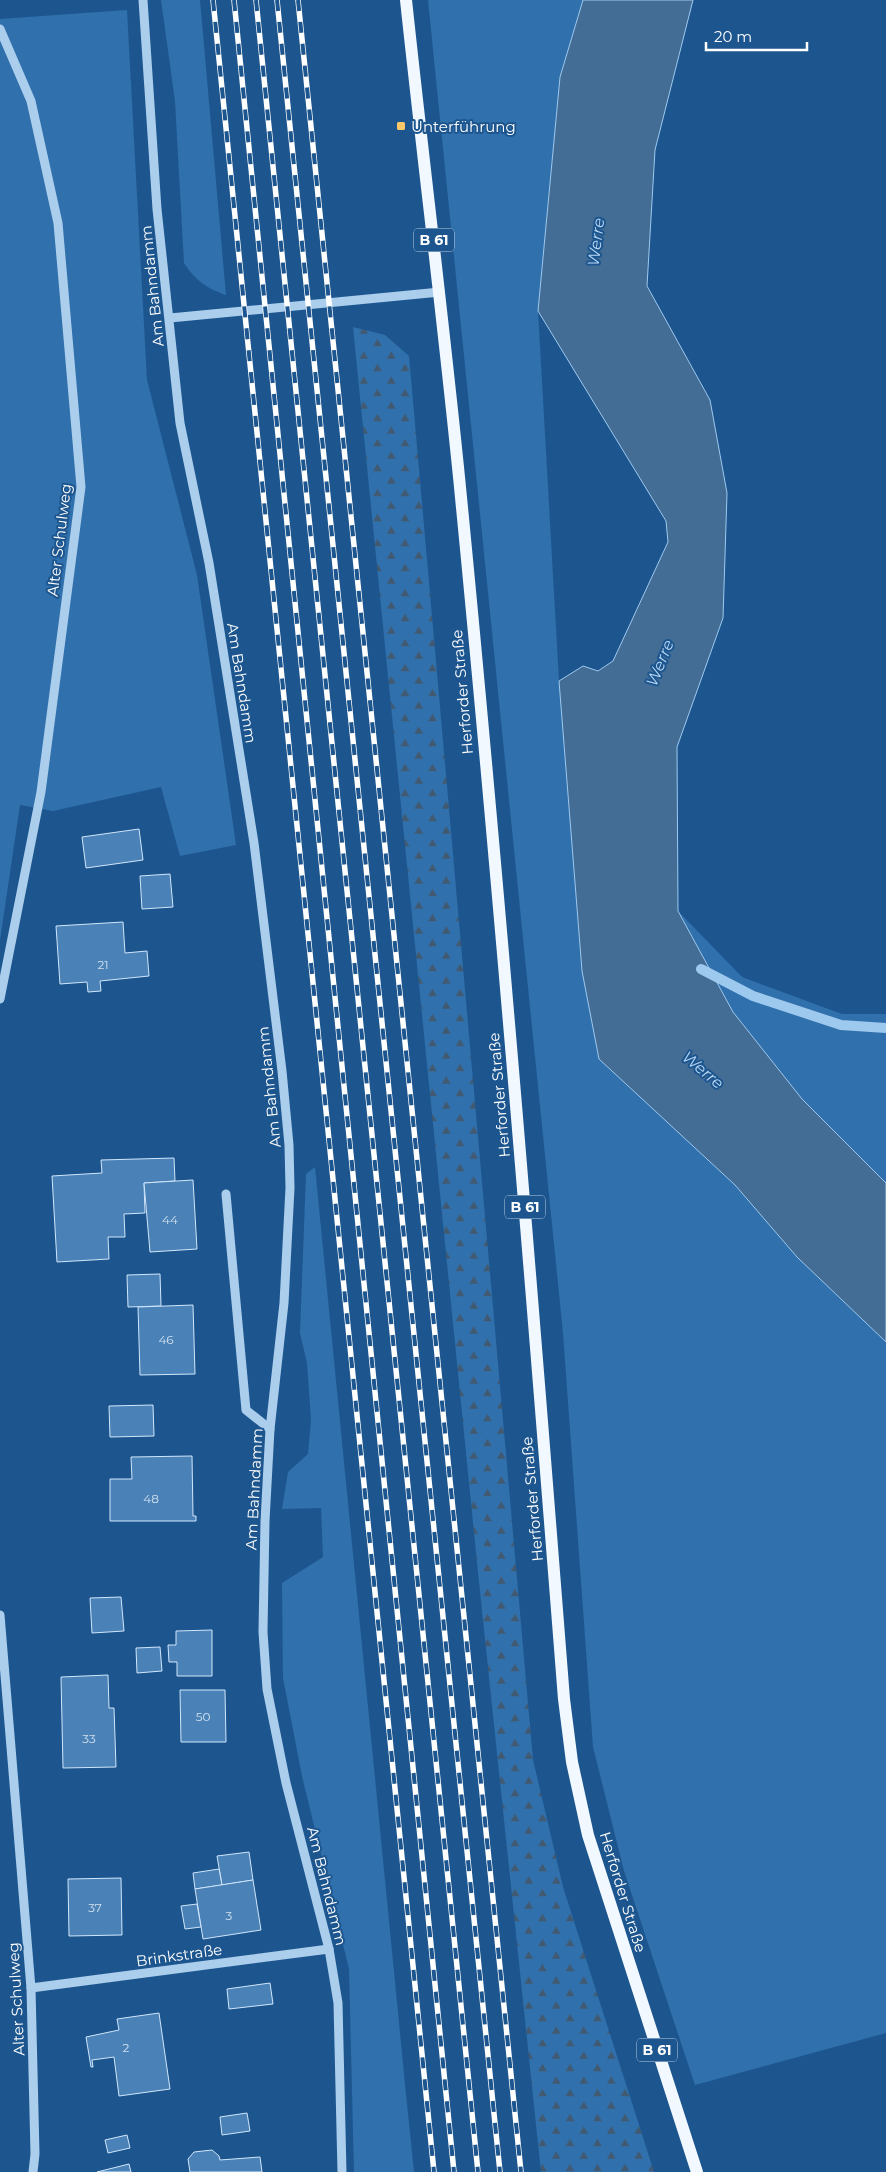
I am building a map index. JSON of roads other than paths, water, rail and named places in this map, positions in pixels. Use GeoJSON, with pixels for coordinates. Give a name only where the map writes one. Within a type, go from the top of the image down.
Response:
{"type":"FeatureCollection","features":[{"type":"Feature","properties":{"kind":"main road","name":"Herforder Straße"},"geometry":{"type":"LineString","coordinates":[[406,0],[440,292],[514,1079],[564,1699],[571,1753],[588,1835],[697,2172]]}},
{"type":"Feature","properties":{"kind":"street","name":"Am Bahndamm"},"geometry":{"type":"LineString","coordinates":[[143,0],[157,209],[180,423],[209,564],[254,843],[286,1117],[290,1188],[285,1284],[270,1429],[265,1521],[263,1623],[267,1689],[286,1783],[329,1949],[338,2003],[342,2172]]}},
{"type":"Feature","properties":{"kind":"street","name":"Alter Schulweg"},"geometry":{"type":"LineString","coordinates":[[0,29],[31,101],[58,223],[81,488],[41,792],[0,999]]}},
{"type":"Feature","properties":{"kind":"street"},"geometry":{"type":"LineString","coordinates":[[170,318],[440,292]]}},
{"type":"Feature","properties":{"kind":"street"},"geometry":{"type":"LineString","coordinates":[[226,1194],[246,1410],[270,1429]]}},
{"type":"Feature","properties":{"kind":"street","name":"Alter Schulweg"},"geometry":{"type":"LineString","coordinates":[[0,1615],[32,1988],[35,2154],[33,2172]]}},
{"type":"Feature","properties":{"kind":"street","name":"Brinkstraße"},"geometry":{"type":"LineString","coordinates":[[32,1988],[329,1949]]}},
{"type":"Feature","properties":{"kind":"water","name":"Werre"},"geometry":{"type":"Polygon","coordinates":[[[583,0],[693,0],[655,150],[647,286],[710,400],[727,493],[723,618],[677,747],[678,911],[733,1012],[802,1099],[886,1183],[886,1342],[797,1257],[735,1185],[599,1059],[582,971],[559,681],[583,666],[598,671],[613,661],[668,542],[666,521],[538,311],[560,77],[583,0]]]}},
{"type":"Feature","properties":{"kind":"waterway"},"geometry":{"type":"LineString","coordinates":[[701,969],[753,996],[841,1025],[886,1028]]}},
{"type":"Feature","properties":{"kind":"railway"},"geometry":{"type":"LineString","coordinates":[[213,0],[434,2172]]}},
{"type":"Feature","properties":{"kind":"railway"},"geometry":{"type":"LineString","coordinates":[[234,0],[454,2172]]}},
{"type":"Feature","properties":{"kind":"railway"},"geometry":{"type":"LineString","coordinates":[[256,0],[478,2172]]}},
{"type":"Feature","properties":{"kind":"railway"},"geometry":{"type":"LineString","coordinates":[[277,0],[500,2172]]}},
{"type":"Feature","properties":{"kind":"railway"},"geometry":{"type":"LineString","coordinates":[[298,0],[521,2172]]}},
{"type":"Feature","properties":{"kind":"place","name":"Unterführung"},"geometry":{"type":"Point","coordinates":[401,126]}}]}
